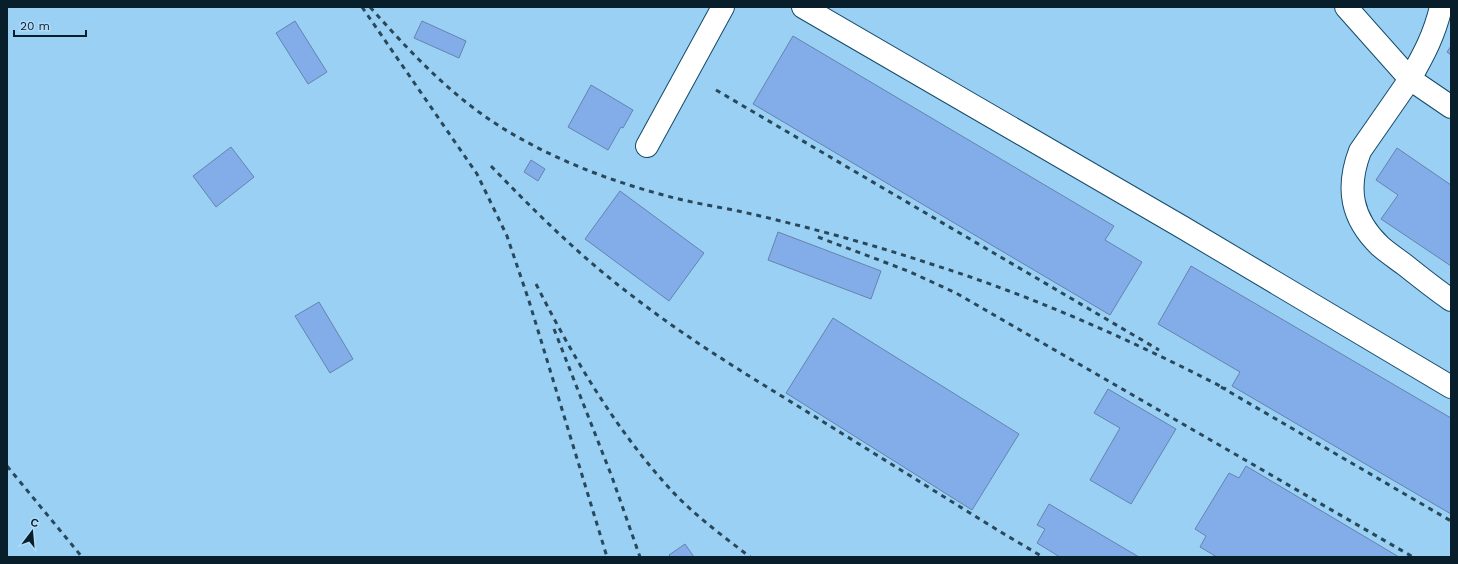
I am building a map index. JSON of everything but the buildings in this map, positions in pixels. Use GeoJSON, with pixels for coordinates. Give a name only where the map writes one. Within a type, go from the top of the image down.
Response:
{"type":"FeatureCollection","features":[{"type":"Feature","properties":{"kind":"lane"},"geometry":{"type":"LineString","coordinates":[[647,146],[723,7]]}},
{"type":"Feature","properties":{"kind":"lane"},"geometry":{"type":"LineString","coordinates":[[803,7],[1175,223],[1451,387]]}},
{"type":"Feature","properties":{"kind":"lane"},"geometry":{"type":"LineString","coordinates":[[1346,7],[1410,79],[1451,107]]}},
{"type":"Feature","properties":{"kind":"lane"},"geometry":{"type":"LineString","coordinates":[[1441,7],[1433,35],[1424,54],[1410,79],[1360,151],[1352,179],[1354,206],[1368,232],[1381,246],[1451,300]]}},
{"type":"Feature","properties":{"kind":"railway"},"geometry":{"type":"LineString","coordinates":[[362,7],[477,174],[507,236],[529,301],[607,557]]}},
{"type":"Feature","properties":{"kind":"railway"},"geometry":{"type":"LineString","coordinates":[[370,7],[400,41],[432,73],[467,103],[504,129],[563,160],[625,184],[678,199],[778,220],[888,250],[1007,290],[1118,336],[1226,389]]}},
{"type":"Feature","properties":{"kind":"railway"},"geometry":{"type":"LineString","coordinates":[[716,90],[1159,350]]}},
{"type":"Feature","properties":{"kind":"railway"},"geometry":{"type":"LineString","coordinates":[[491,166],[525,201],[597,268],[675,328],[758,382],[1043,557]]}},
{"type":"Feature","properties":{"kind":"railway"},"geometry":{"type":"LineString","coordinates":[[818,237],[908,271],[956,293],[1413,557]]}},
{"type":"Feature","properties":{"kind":"railway"},"geometry":{"type":"LineString","coordinates":[[536,284],[596,392],[631,442],[671,490],[689,508],[750,557]]}},
{"type":"Feature","properties":{"kind":"railway"},"geometry":{"type":"LineString","coordinates":[[554,329],[612,477],[640,557]]}},
{"type":"Feature","properties":{"kind":"railway"},"geometry":{"type":"LineString","coordinates":[[1221,387],[1451,521]]}},
{"type":"Feature","properties":{"kind":"railway"},"geometry":{"type":"LineString","coordinates":[[7,466],[82,557]]}}]}
